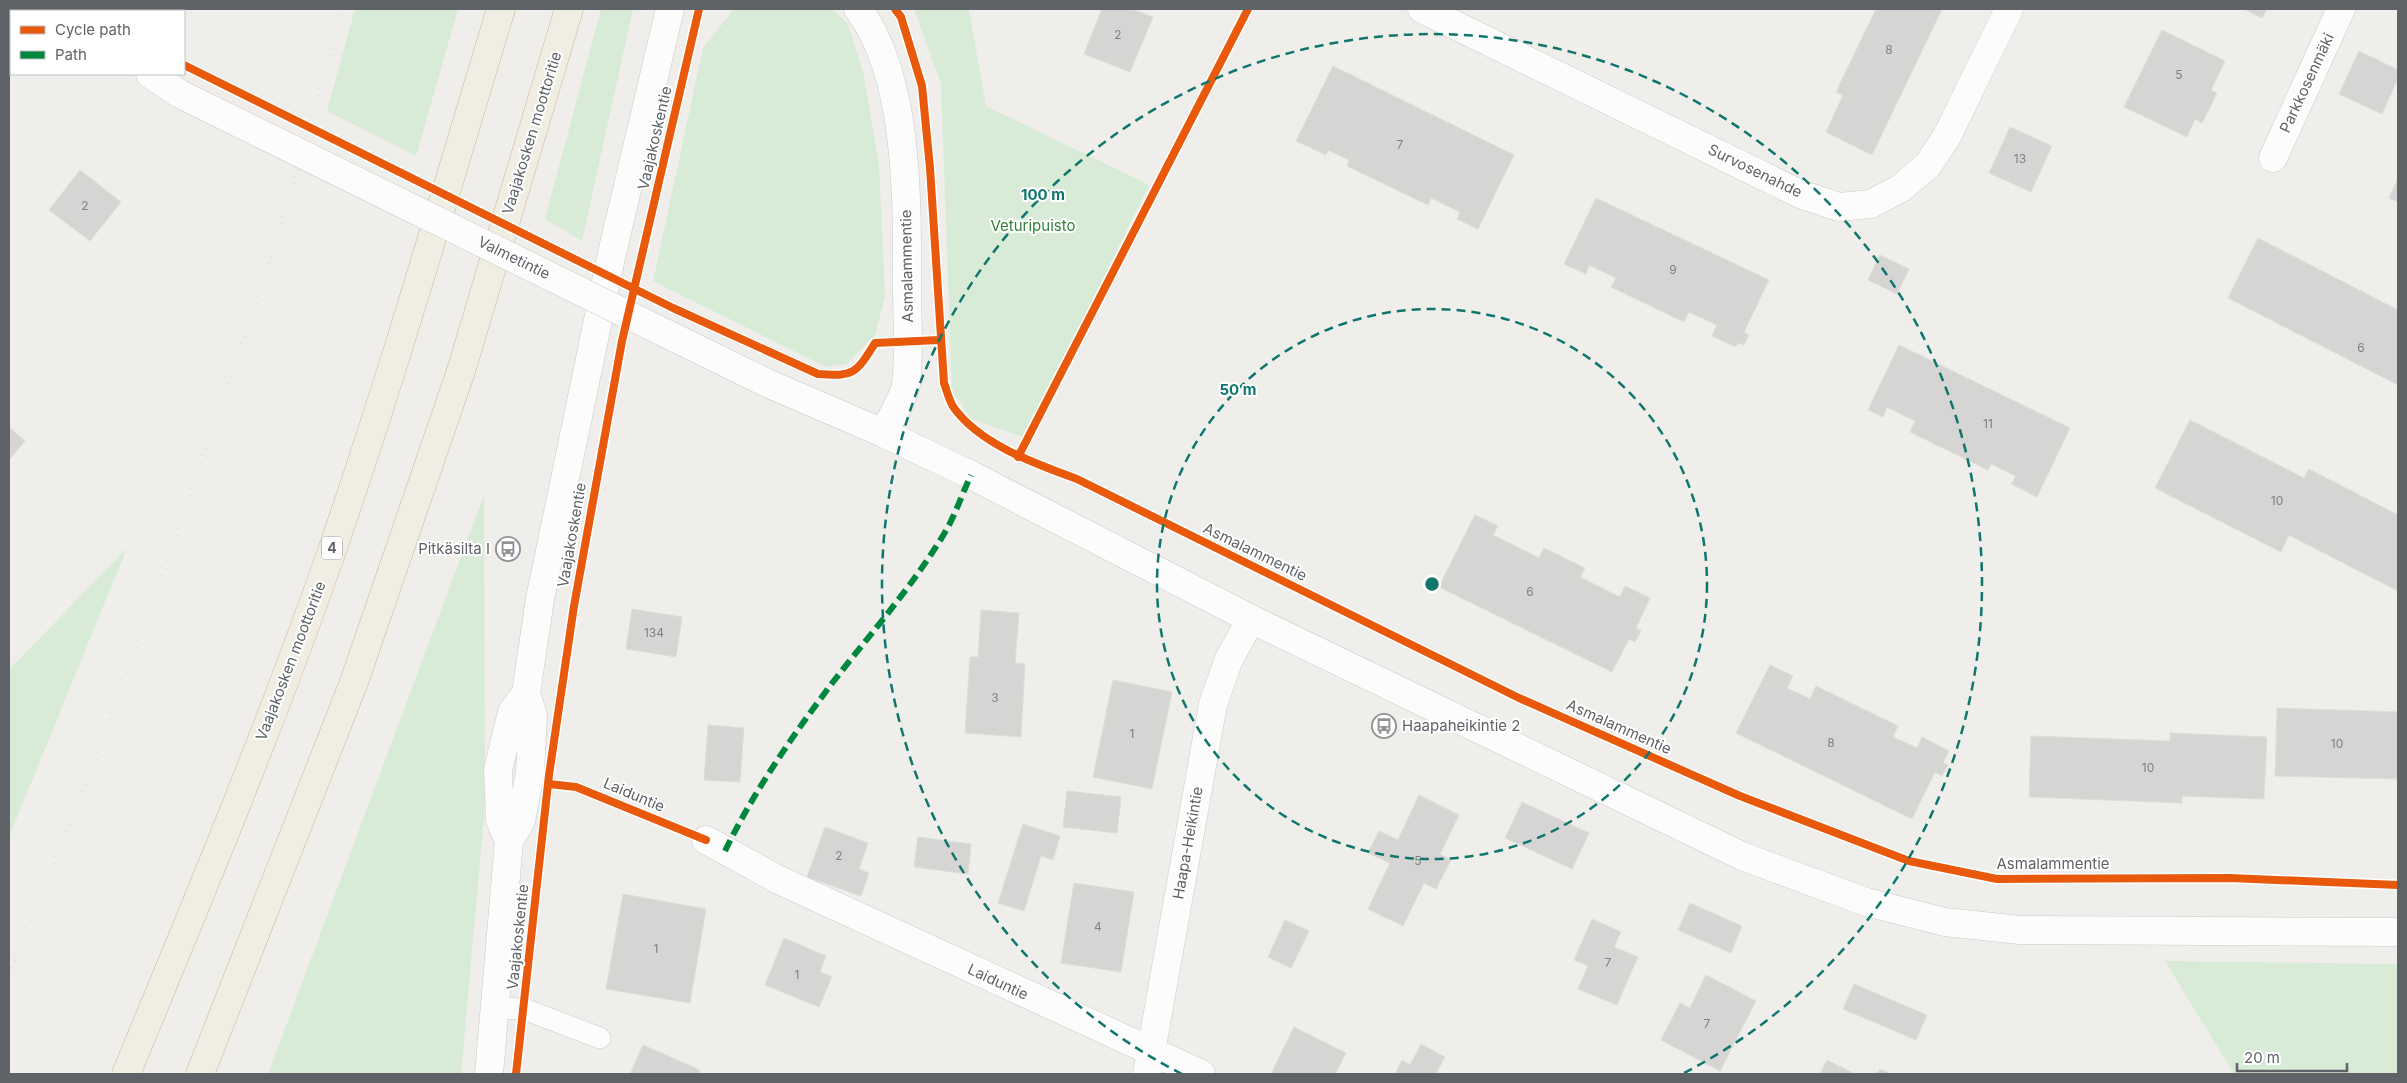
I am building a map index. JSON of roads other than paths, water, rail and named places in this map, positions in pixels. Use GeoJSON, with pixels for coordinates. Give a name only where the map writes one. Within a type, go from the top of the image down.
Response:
{"type":"FeatureCollection","features":[{"type":"Feature","properties":{"kind":"highway","name":"Vaajakosken moottoritie"},"geometry":{"type":"LineString","coordinates":[[126,1074],[226,832],[328,562],[398,348],[501,9]]}},
{"type":"Feature","properties":{"kind":"highway","name":"Vaajakosken moottoritie"},"geometry":{"type":"LineString","coordinates":[[200,1074],[354,682],[461,371],[569,9]]}},
{"type":"Feature","properties":{"kind":"street","name":"Vaajakoskentie"},"geometry":{"type":"LineString","coordinates":[[489,1074],[508,841],[500,820],[498,770],[512,712],[526,693],[540,600],[612,253],[670,9]]}},
{"type":"Feature","properties":{"kind":"street","name":"Asmalammentie"},"geometry":{"type":"LineString","coordinates":[[858,9],[867,20],[888,65],[899,129],[907,208],[906,386],[883,433]]}},
{"type":"Feature","properties":{"kind":"street","name":"Survosenahde"},"geometry":{"type":"LineString","coordinates":[[1422,9],[1800,194],[1839,207],[1871,204],[1901,188],[1928,165],[1947,136],[2009,9]]}},
{"type":"Feature","properties":{"kind":"street","name":"Parkkosenmäki"},"geometry":{"type":"LineString","coordinates":[[2273,158],[2342,9]]}},
{"type":"Feature","properties":{"kind":"street","name":"Valmetintie"},"geometry":{"type":"LineString","coordinates":[[152,75],[180,94],[767,383],[883,433]]}},
{"type":"Feature","properties":{"kind":"street"},"geometry":{"type":"LineString","coordinates":[[883,433],[971,475],[1251,619],[1742,856],[1866,902],[1945,922],[2020,930],[2398,932]]}},
{"type":"Feature","properties":{"kind":"street","name":"Haapa-Heikintie"},"geometry":{"type":"LineString","coordinates":[[1149,1063],[1213,704],[1229,659],[1251,619]]}},
{"type":"Feature","properties":{"kind":"street","name":"Laiduntie"},"geometry":{"type":"LineString","coordinates":[[706,840],[779,880],[1149,1063],[1201,1074]]}},
{"type":"Feature","properties":{"kind":"lane"},"geometry":{"type":"LineString","coordinates":[[495,1008],[524,1009],[600,1038]]}},
{"type":"Feature","properties":{"kind":"railway"},"geometry":{"type":"LineString","coordinates":[[9,974],[87,781],[188,502],[274,248],[343,9]]}},
{"type":"Feature","properties":{"kind":"place","name":"Pitkäsilta I"},"geometry":{"type":"Point","coordinates":[508,549]}},
{"type":"Feature","properties":{"kind":"place","name":"Haapaheikintie 2"},"geometry":{"type":"Point","coordinates":[1384,726]}},
{"type":"Feature","properties":{"kind":"park label","name":"Veturipuisto"},"geometry":{"type":"Point","coordinates":[1033,226]}}]}
